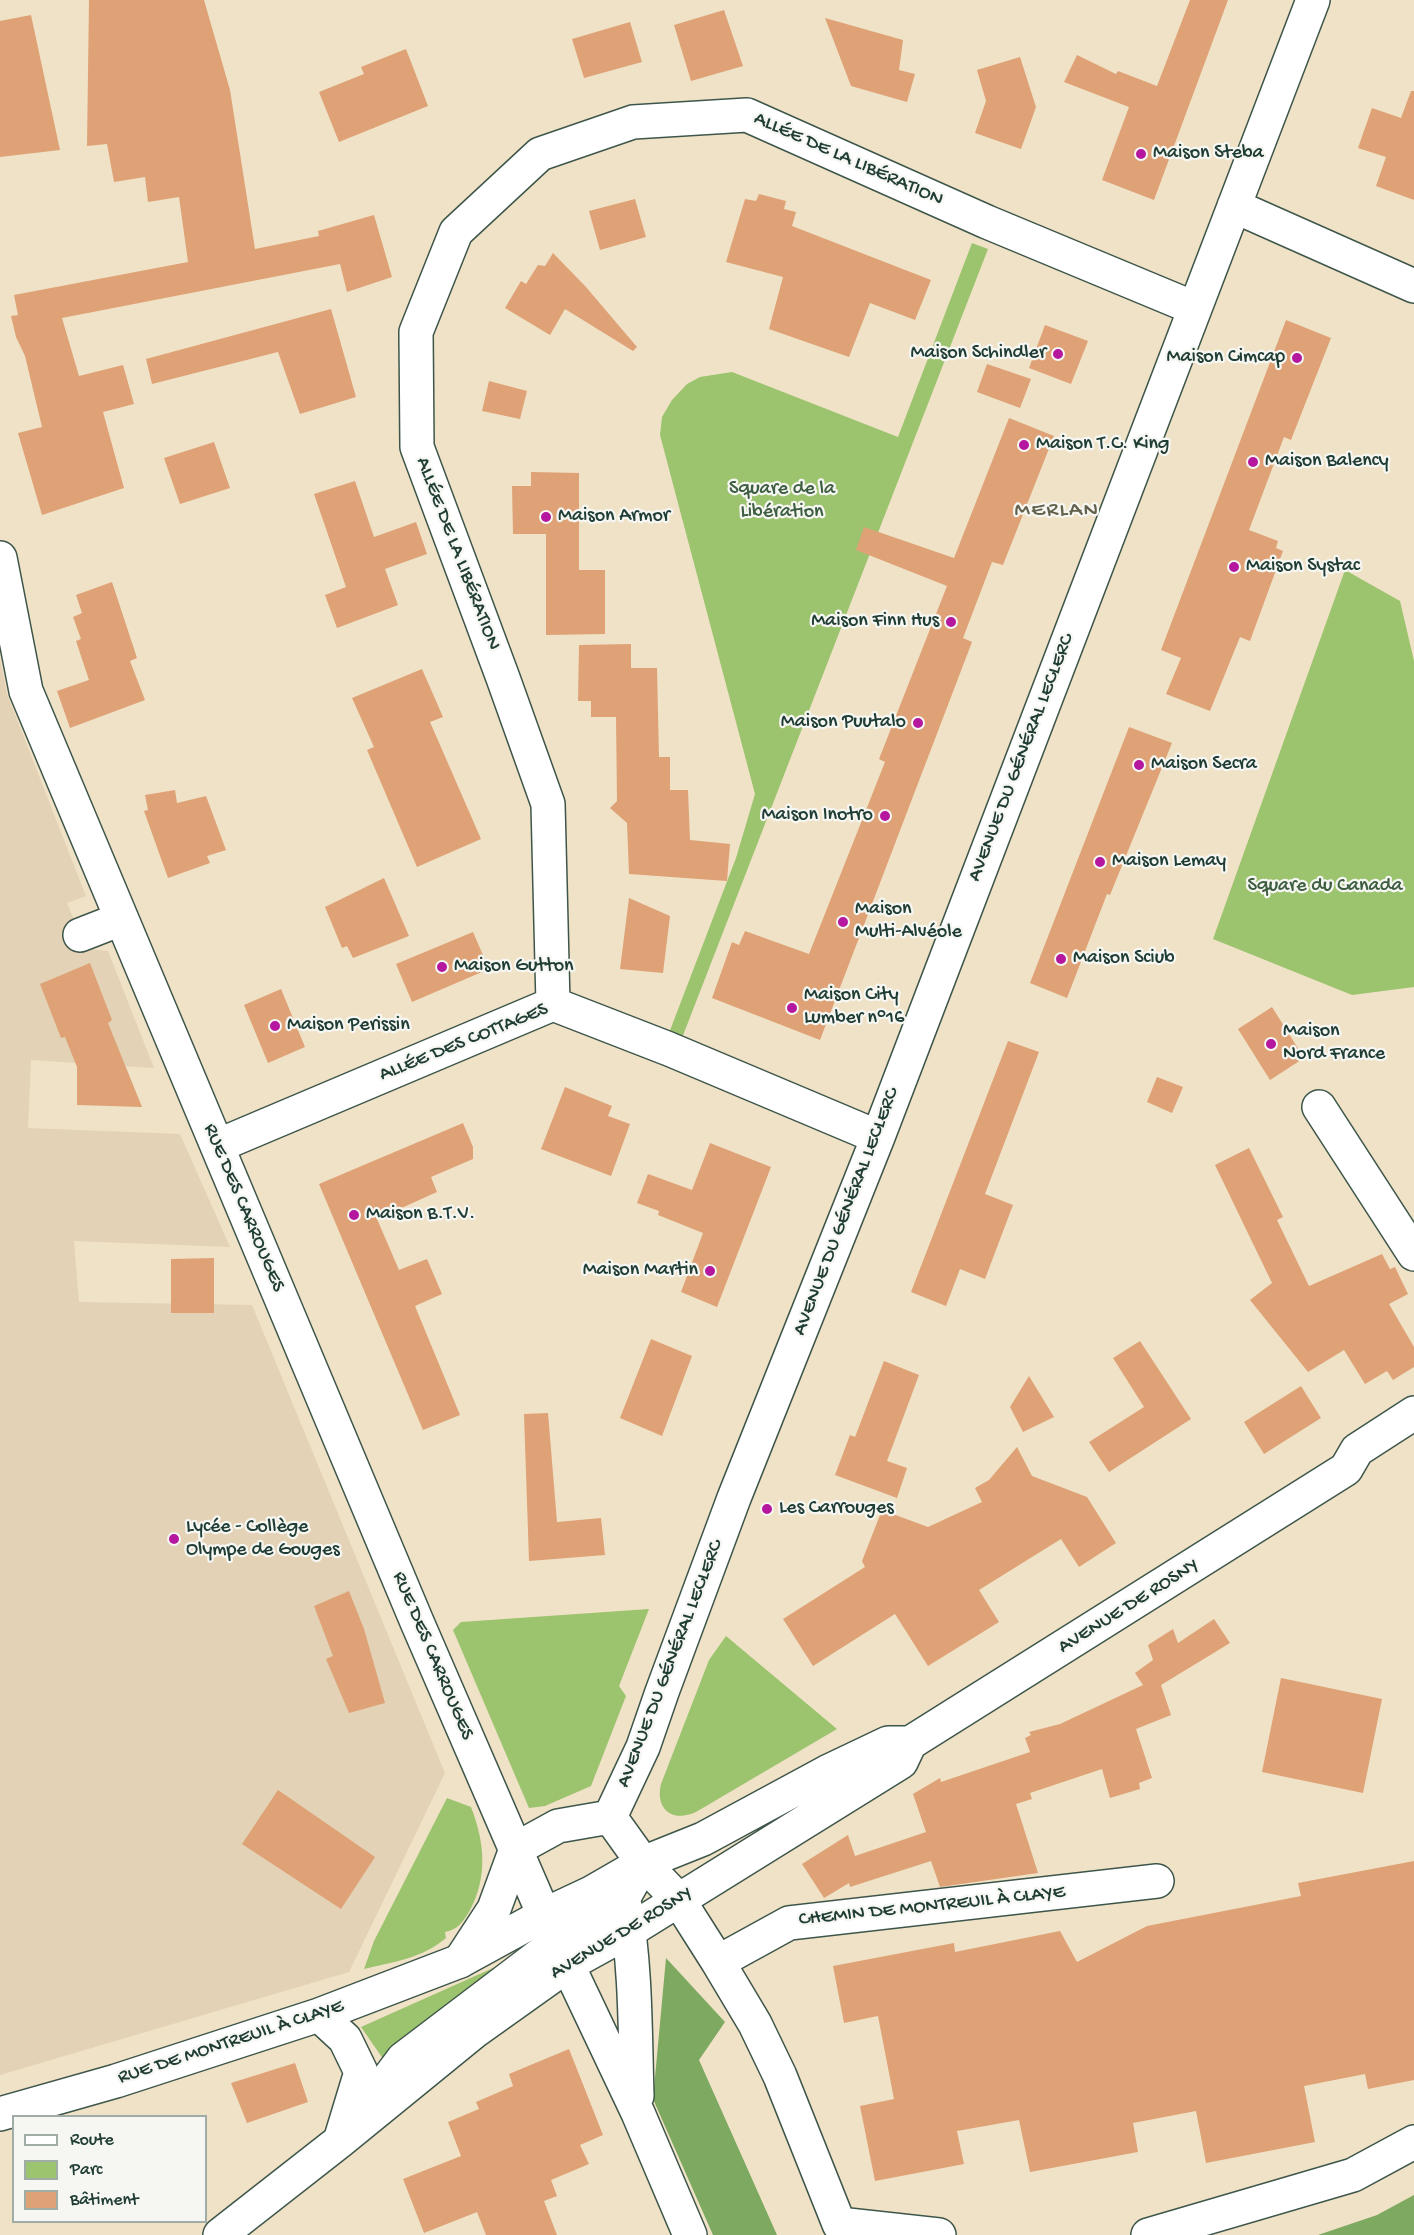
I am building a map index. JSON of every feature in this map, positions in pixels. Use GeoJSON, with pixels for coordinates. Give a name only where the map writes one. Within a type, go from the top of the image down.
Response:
{"type":"FeatureCollection","features":[{"type":"Feature","properties":{"kind":"street","name":"AVENUE DU GÉNÉRAL LECLERC"},"geometry":{"type":"LineString","coordinates":[[610,1817],[644,1747],[734,1498],[878,1137],[1313,0]]}},
{"type":"Feature","properties":{"kind":"street","name":"ALLÉE DE LA LIBÉRATION"},"geometry":{"type":"LineString","coordinates":[[554,1004],[548,804],[417,447],[416,332],[456,232],[540,154],[633,122],[747,115],[987,222],[1194,308]]}},
{"type":"Feature","properties":{"kind":"street"},"geometry":{"type":"LineString","coordinates":[[1234,206],[1414,286]]}},
{"type":"Feature","properties":{"kind":"street","name":"RUE DES CARROUGES"},"geometry":{"type":"LineString","coordinates":[[0,558],[26,691],[417,1622],[516,1849],[638,2113],[690,2235]]}},
{"type":"Feature","properties":{"kind":"street"},"geometry":{"type":"LineString","coordinates":[[80,935],[121,919]]}},
{"type":"Feature","properties":{"kind":"street","name":"ALLÉE DES COTTAGES"},"geometry":{"type":"LineString","coordinates":[[217,1146],[554,1004],[669,1049],[878,1137]]}},
{"type":"Feature","properties":{"kind":"street"},"geometry":{"type":"LineString","coordinates":[[1318,1107],[1414,1254]]}},
{"type":"Feature","properties":{"kind":"street","name":"AVENUE DE ROSNY"},"geometry":{"type":"LineString","coordinates":[[220,2235],[475,2031],[557,1940],[591,1893],[643,1863],[703,1839],[827,1772],[888,1743],[910,1743],[1346,1469],[1357,1450],[1414,1413]]}},
{"type":"Feature","properties":{"kind":"street","name":"AVENUE DE ROSNY"},"geometry":{"type":"LineString","coordinates":[[1346,1469],[1368,1470],[1414,1440]]}},
{"type":"Feature","properties":{"kind":"street","name":"AVENUE DE ROSNY"},"geometry":{"type":"LineString","coordinates":[[557,1940],[629,1931],[901,1762],[910,1743]]}},
{"type":"Feature","properties":{"kind":"street"},"geometry":{"type":"LineString","coordinates":[[460,1961],[494,1909],[516,1849],[558,1826],[610,1817],[643,1863],[678,1899],[755,2025],[780,2076],[839,2224],[939,2235]]}},
{"type":"Feature","properties":{"kind":"street","name":"AVENUE DE ROSNY"},"geometry":{"type":"LineString","coordinates":[[557,1940],[623,1899],[643,1863]]}},
{"type":"Feature","properties":{"kind":"street","name":"CHEMIN DE MONTREUIL À CLAYE"},"geometry":{"type":"LineString","coordinates":[[717,1962],[789,1923],[1157,1881]]}},
{"type":"Feature","properties":{"kind":"street"},"geometry":{"type":"LineString","coordinates":[[591,1893],[623,1899],[629,1931],[638,2113]]}},
{"type":"Feature","properties":{"kind":"street","name":"RUE DE MONTREUIL À CLAYE"},"geometry":{"type":"LineString","coordinates":[[0,2114],[116,2081],[319,2015],[460,1961],[557,1940]]}},
{"type":"Feature","properties":{"kind":"street"},"geometry":{"type":"LineString","coordinates":[[319,2015],[345,2038],[361,2072],[340,2141]]}},
{"type":"Feature","properties":{"kind":"street"},"geometry":{"type":"LineString","coordinates":[[1148,2235],[1353,2175],[1414,2142]]}},
{"type":"Feature","properties":{"kind":"shaded area","name":"Lycée - Collège Olympe de Gouges"},"geometry":{"type":"Polygon","coordinates":[[[0,659],[7,694],[86,896],[67,903],[86,949],[108,951],[154,1068],[31,1060],[28,1128],[180,1134],[230,1247],[74,1241],[79,1302],[252,1305],[445,1773],[349,1972],[0,2075],[0,659]]]}},
{"type":"Feature","properties":{"kind":"green space","name":"Square de la Libération"},"geometry":{"type":"Polygon","coordinates":[[[972,243],[988,249],[682,1038],[669,1033],[736,858],[755,794],[660,435],[662,417],[672,400],[687,384],[700,377],[732,372],[898,437],[972,243]]]}},
{"type":"Feature","properties":{"kind":"green space","name":"Square du Canada"},"geometry":{"type":"Polygon","coordinates":[[[1345,570],[1400,601],[1414,661],[1414,987],[1352,995],[1213,939],[1345,570]]]}},
{"type":"Feature","properties":{"kind":"green space"},"geometry":{"type":"Polygon","coordinates":[[[649,1609],[619,1686],[626,1696],[591,1786],[545,1806],[529,1808],[453,1630],[461,1622],[649,1609]]]}},
{"type":"Feature","properties":{"kind":"green space"},"geometry":{"type":"Polygon","coordinates":[[[726,1636],[837,1729],[696,1812],[680,1816],[673,1815],[663,1807],[661,1784],[709,1660],[726,1636]]]}},
{"type":"Feature","properties":{"kind":"green space"},"geometry":{"type":"Polygon","coordinates":[[[447,1798],[471,1807],[482,1847],[482,1873],[469,1912],[453,1930],[445,1932],[446,1938],[428,1950],[418,1955],[364,1969],[374,1941],[447,1798]]]}},
{"type":"Feature","properties":{"kind":"green space"},"geometry":{"type":"Polygon","coordinates":[[[540,1947],[388,2066],[361,2027],[540,1947]]]}},
{"type":"Feature","properties":{"kind":"green space"},"geometry":{"type":"Polygon","coordinates":[[[666,1958],[725,2022],[699,2060],[777,2235],[713,2235],[653,2099],[666,1958]]]}},
{"type":"Feature","properties":{"kind":"green space"},"geometry":{"type":"Polygon","coordinates":[[[1414,2195],[1414,2235],[1318,2235],[1377,2215],[1414,2195]]]}},
{"type":"Feature","properties":{"kind":"building"},"geometry":{"type":"Polygon","coordinates":[[[89,0],[204,0],[230,90],[255,249],[319,236],[318,231],[374,215],[392,277],[347,292],[340,264],[62,318],[79,376],[123,365],[134,404],[103,412],[124,488],[42,515],[18,433],[42,427],[25,356],[16,337],[11,316],[18,315],[14,295],[188,262],[179,197],[148,202],[145,177],[114,182],[107,144],[87,146],[89,0]]]}},
{"type":"Feature","properties":{"kind":"building"},"geometry":{"type":"Polygon","coordinates":[[[1190,0],[1228,0],[1154,200],[1102,180],[1129,107],[1064,82],[1077,55],[1116,74],[1118,71],[1157,86],[1190,0]]]}},
{"type":"Feature","properties":{"kind":"building"},"geometry":{"type":"Polygon","coordinates":[[[724,10],[743,66],[691,81],[674,25],[724,10]]]}},
{"type":"Feature","properties":{"kind":"building"},"geometry":{"type":"Polygon","coordinates":[[[31,15],[60,150],[0,157],[0,21],[31,15]]]}},
{"type":"Feature","properties":{"kind":"building"},"geometry":{"type":"Polygon","coordinates":[[[825,18],[903,40],[899,70],[915,74],[907,102],[851,86],[825,18]]]}},
{"type":"Feature","properties":{"kind":"building"},"geometry":{"type":"Polygon","coordinates":[[[630,22],[642,62],[584,78],[572,39],[630,22]]]}},
{"type":"Feature","properties":{"kind":"building"},"geometry":{"type":"Polygon","coordinates":[[[406,49],[428,106],[339,142],[319,92],[364,74],[361,67],[406,49]]]}},
{"type":"Feature","properties":{"kind":"building"},"geometry":{"type":"Polygon","coordinates":[[[1020,57],[1036,107],[1021,149],[975,133],[986,101],[977,70],[1020,57]]]}},
{"type":"Feature","properties":{"kind":"building"},"geometry":{"type":"Polygon","coordinates":[[[1411,91],[1414,91],[1414,200],[1376,186],[1386,157],[1358,148],[1372,108],[1401,118],[1411,91]]]}},
{"type":"Feature","properties":{"kind":"building"},"geometry":{"type":"Polygon","coordinates":[[[759,194],[786,201],[784,209],[796,212],[792,226],[931,280],[915,320],[870,303],[849,357],[769,329],[783,277],[726,262],[745,199],[756,201],[759,194]]]}},
{"type":"Feature","properties":{"kind":"building"},"geometry":{"type":"Polygon","coordinates":[[[635,199],[646,237],[600,250],[589,211],[635,199]]]}},
{"type":"Feature","properties":{"kind":"building"},"geometry":{"type":"Polygon","coordinates":[[[553,253],[586,287],[637,347],[633,351],[565,309],[550,335],[505,308],[521,281],[526,284],[538,265],[545,266],[553,253]]]}},
{"type":"Feature","properties":{"kind":"building"},"geometry":{"type":"Polygon","coordinates":[[[331,309],[356,397],[300,414],[278,352],[152,384],[146,359],[331,309]]]}},
{"type":"Feature","properties":{"kind":"building"},"geometry":{"type":"Polygon","coordinates":[[[1286,320],[1331,338],[1291,440],[1284,437],[1249,530],[1278,541],[1276,548],[1283,551],[1250,641],[1240,637],[1210,711],[1166,694],[1181,658],[1161,650],[1286,320]]]}},
{"type":"Feature","properties":{"kind":"building","name":"Maison Schindler"},"geometry":{"type":"Polygon","coordinates":[[[1045,325],[1088,341],[1071,384],[1029,368],[1045,325]]]}},
{"type":"Feature","properties":{"kind":"building"},"geometry":{"type":"Polygon","coordinates":[[[987,364],[1031,379],[1020,408],[977,392],[987,364]]]}},
{"type":"Feature","properties":{"kind":"building"},"geometry":{"type":"Polygon","coordinates":[[[489,381],[527,391],[520,419],[482,411],[489,381]]]}},
{"type":"Feature","properties":{"kind":"building"},"geometry":{"type":"Polygon","coordinates":[[[1009,418],[1054,436],[1003,565],[992,562],[963,638],[972,642],[820,1040],[712,998],[732,942],[739,945],[745,931],[809,954],[885,762],[879,759],[947,586],[856,550],[864,527],[954,558],[1009,418]]]}},
{"type":"Feature","properties":{"kind":"building"},"geometry":{"type":"Polygon","coordinates":[[[214,442],[230,488],[180,504],[164,458],[214,442]]]}},
{"type":"Feature","properties":{"kind":"building"},"geometry":{"type":"Polygon","coordinates":[[[531,472],[579,473],[579,570],[605,570],[605,634],[546,635],[546,534],[513,534],[512,486],[531,486],[531,472]]]}},
{"type":"Feature","properties":{"kind":"building"},"geometry":{"type":"Polygon","coordinates":[[[355,481],[374,537],[416,522],[427,554],[385,569],[398,605],[337,628],[325,595],[346,587],[314,494],[355,481]]]}},
{"type":"Feature","properties":{"kind":"building"},"geometry":{"type":"Polygon","coordinates":[[[112,582],[137,658],[130,661],[145,700],[70,728],[57,691],[89,680],[76,641],[81,639],[73,617],[82,613],[76,595],[112,582]]]}},
{"type":"Feature","properties":{"kind":"building"},"geometry":{"type":"Polygon","coordinates":[[[631,644],[631,668],[657,668],[659,757],[670,757],[670,790],[688,790],[690,840],[730,844],[727,881],[629,874],[627,823],[610,808],[617,801],[616,717],[591,717],[591,701],[578,701],[579,645],[631,644]]]}},
{"type":"Feature","properties":{"kind":"building"},"geometry":{"type":"Polygon","coordinates":[[[422,669],[443,717],[430,722],[481,839],[417,867],[367,750],[374,747],[352,698],[422,669]]]}},
{"type":"Feature","properties":{"kind":"building"},"geometry":{"type":"Polygon","coordinates":[[[1129,727],[1172,743],[1110,895],[1107,894],[1067,998],[1030,983],[1129,727]]]}},
{"type":"Feature","properties":{"kind":"building"},"geometry":{"type":"Polygon","coordinates":[[[175,790],[177,803],[206,796],[226,850],[207,856],[210,863],[168,878],[144,811],[148,810],[145,795],[175,790]]]}},
{"type":"Feature","properties":{"kind":"building"},"geometry":{"type":"Polygon","coordinates":[[[384,878],[409,936],[353,958],[347,946],[342,948],[325,907],[384,878]]]}},
{"type":"Feature","properties":{"kind":"building"},"geometry":{"type":"Polygon","coordinates":[[[629,898],[670,916],[663,973],[620,969],[629,898]]]}},
{"type":"Feature","properties":{"kind":"building","name":"Maison Gutton"},"geometry":{"type":"Polygon","coordinates":[[[473,932],[489,969],[412,1002],[396,964],[473,932]]]}},
{"type":"Feature","properties":{"kind":"building"},"geometry":{"type":"Polygon","coordinates":[[[90,963],[112,1020],[108,1023],[142,1107],[77,1105],[77,1067],[65,1037],[61,1038],[40,984],[90,963]]]}},
{"type":"Feature","properties":{"kind":"building","name":"Maison Perissin"},"geometry":{"type":"Polygon","coordinates":[[[281,989],[305,1047],[268,1063],[244,1005],[281,989]]]}},
{"type":"Feature","properties":{"kind":"building","name":"Maison Nord France"},"geometry":{"type":"Polygon","coordinates":[[[1272,1007],[1304,1058],[1270,1080],[1238,1029],[1272,1007]]]}},
{"type":"Feature","properties":{"kind":"building"},"geometry":{"type":"Polygon","coordinates":[[[1008,1041],[1039,1052],[985,1194],[1013,1205],[985,1279],[960,1269],[946,1306],[911,1292],[1008,1041]]]}},
{"type":"Feature","properties":{"kind":"building"},"geometry":{"type":"Polygon","coordinates":[[[1157,1077],[1183,1087],[1172,1113],[1147,1102],[1157,1077]]]}},
{"type":"Feature","properties":{"kind":"building"},"geometry":{"type":"Polygon","coordinates":[[[565,1087],[612,1106],[608,1116],[630,1124],[611,1176],[541,1149],[565,1087]]]}},
{"type":"Feature","properties":{"kind":"building"},"geometry":{"type":"Polygon","coordinates":[[[463,1123],[473,1147],[473,1159],[431,1177],[437,1192],[377,1219],[399,1270],[427,1259],[442,1294],[415,1306],[460,1415],[423,1430],[319,1184],[463,1123]]]}},
{"type":"Feature","properties":{"kind":"building"},"geometry":{"type":"Polygon","coordinates":[[[710,1143],[771,1167],[717,1307],[681,1292],[703,1233],[658,1215],[659,1211],[637,1203],[648,1174],[692,1190],[710,1143]]]}},
{"type":"Feature","properties":{"kind":"building"},"geometry":{"type":"Polygon","coordinates":[[[1249,1148],[1283,1217],[1277,1220],[1309,1286],[1382,1254],[1390,1269],[1395,1267],[1408,1294],[1389,1304],[1414,1347],[1414,1367],[1393,1380],[1387,1371],[1365,1384],[1344,1350],[1308,1372],[1250,1300],[1272,1283],[1215,1165],[1249,1148]]]}},
{"type":"Feature","properties":{"kind":"building"},"geometry":{"type":"Polygon","coordinates":[[[214,1258],[214,1313],[171,1313],[171,1259],[214,1258]]]}},
{"type":"Feature","properties":{"kind":"building"},"geometry":{"type":"Polygon","coordinates":[[[651,1339],[692,1356],[662,1436],[620,1418],[651,1339]]]}},
{"type":"Feature","properties":{"kind":"building"},"geometry":{"type":"Polygon","coordinates":[[[1140,1341],[1191,1419],[1109,1472],[1089,1442],[1144,1407],[1113,1358],[1140,1341]]]}},
{"type":"Feature","properties":{"kind":"building"},"geometry":{"type":"Polygon","coordinates":[[[884,1361],[919,1375],[887,1461],[907,1468],[897,1498],[835,1475],[850,1435],[855,1437],[884,1361]]]}},
{"type":"Feature","properties":{"kind":"building"},"geometry":{"type":"Polygon","coordinates":[[[1029,1376],[1054,1417],[1023,1432],[1010,1407],[1029,1376]]]}},
{"type":"Feature","properties":{"kind":"building"},"geometry":{"type":"Polygon","coordinates":[[[1301,1386],[1321,1418],[1264,1454],[1244,1422],[1301,1386]]]}},
{"type":"Feature","properties":{"kind":"building"},"geometry":{"type":"Polygon","coordinates":[[[548,1413],[557,1522],[601,1518],[605,1555],[529,1561],[524,1414],[548,1413]]]}},
{"type":"Feature","properties":{"kind":"building"},"geometry":{"type":"Polygon","coordinates":[[[1017,1447],[1032,1476],[1087,1497],[1116,1543],[1079,1567],[1061,1539],[979,1590],[999,1622],[928,1666],[895,1614],[813,1666],[783,1619],[865,1567],[862,1561],[882,1510],[928,1527],[982,1502],[975,1488],[989,1480],[1017,1447]]]}},
{"type":"Feature","properties":{"kind":"building"},"geometry":{"type":"Polygon","coordinates":[[[349,1591],[364,1629],[385,1703],[349,1713],[326,1659],[333,1656],[314,1606],[349,1591]]]}},
{"type":"Feature","properties":{"kind":"building"},"geometry":{"type":"Polygon","coordinates":[[[1214,1619],[1230,1643],[1161,1685],[1171,1715],[1136,1729],[1152,1778],[1139,1783],[1140,1789],[1110,1798],[1102,1769],[1030,1793],[1032,1799],[1016,1804],[1038,1873],[940,1887],[931,1861],[850,1887],[849,1883],[824,1898],[802,1864],[848,1835],[855,1856],[926,1832],[913,1794],[940,1778],[941,1782],[1030,1752],[1025,1738],[1031,1735],[1029,1732],[1060,1724],[1143,1685],[1135,1673],[1153,1660],[1148,1645],[1173,1629],[1178,1643],[1214,1619]]]}},
{"type":"Feature","properties":{"kind":"building"},"geometry":{"type":"Polygon","coordinates":[[[1281,1678],[1382,1699],[1363,1793],[1262,1772],[1281,1678]]]}},
{"type":"Feature","properties":{"kind":"building"},"geometry":{"type":"Polygon","coordinates":[[[278,1790],[375,1857],[341,1909],[242,1844],[278,1790]]]}},
{"type":"Feature","properties":{"kind":"building"},"geometry":{"type":"Polygon","coordinates":[[[1414,1861],[1414,2080],[1368,2089],[1365,2074],[1304,2086],[1315,2142],[1206,2163],[1196,2111],[1133,2123],[1138,2152],[1030,2172],[1019,2120],[957,2131],[964,2164],[875,2181],[860,2106],[894,2099],[878,2016],[844,2023],[833,1966],[954,1943],[955,1952],[1060,1931],[1077,1962],[1147,1926],[1301,1896],[1298,1883],[1414,1861]]]}},
{"type":"Feature","properties":{"kind":"building"},"geometry":{"type":"Polygon","coordinates":[[[569,2049],[603,2135],[580,2145],[589,2164],[551,2180],[557,2196],[544,2201],[557,2235],[486,2235],[477,2212],[424,2233],[403,2179],[461,2156],[448,2122],[479,2109],[476,2102],[513,2086],[509,2074],[569,2049]]]}},
{"type":"Feature","properties":{"kind":"building"},"geometry":{"type":"Polygon","coordinates":[[[295,2063],[308,2102],[247,2123],[231,2083],[295,2063]]]}},
{"type":"Feature","properties":{"kind":"place","name":"Maison Steba"},"geometry":{"type":"Point","coordinates":[1141,154]}},
{"type":"Feature","properties":{"kind":"place","name":"Maison Schindler"},"geometry":{"type":"Point","coordinates":[1058,354]}},
{"type":"Feature","properties":{"kind":"place","name":"Maison Cimcap"},"geometry":{"type":"Point","coordinates":[1297,358]}},
{"type":"Feature","properties":{"kind":"place","name":"Maison T.C. King"},"geometry":{"type":"Point","coordinates":[1024,445]}},
{"type":"Feature","properties":{"kind":"place","name":"Maison Balency"},"geometry":{"type":"Point","coordinates":[1253,462]}},
{"type":"Feature","properties":{"kind":"place","name":"Maison Armor"},"geometry":{"type":"Point","coordinates":[546,517]}},
{"type":"Feature","properties":{"kind":"place","name":"Maison Systac"},"geometry":{"type":"Point","coordinates":[1234,567]}},
{"type":"Feature","properties":{"kind":"place","name":"Maison Finn Hus"},"geometry":{"type":"Point","coordinates":[951,622]}},
{"type":"Feature","properties":{"kind":"place","name":"Maison Puutalo"},"geometry":{"type":"Point","coordinates":[918,723]}},
{"type":"Feature","properties":{"kind":"place","name":"Maison Secra"},"geometry":{"type":"Point","coordinates":[1139,765]}},
{"type":"Feature","properties":{"kind":"place","name":"Maison Inotro"},"geometry":{"type":"Point","coordinates":[885,816]}},
{"type":"Feature","properties":{"kind":"place","name":"Maison Lemay"},"geometry":{"type":"Point","coordinates":[1100,862]}},
{"type":"Feature","properties":{"kind":"place","name":"Maison Multi-Alvéole"},"geometry":{"type":"Point","coordinates":[843,922]}},
{"type":"Feature","properties":{"kind":"place","name":"Maison Sciub"},"geometry":{"type":"Point","coordinates":[1061,959]}},
{"type":"Feature","properties":{"kind":"place","name":"Maison Gutton"},"geometry":{"type":"Point","coordinates":[442,967]}},
{"type":"Feature","properties":{"kind":"place","name":"Maison City Lumber n°16"},"geometry":{"type":"Point","coordinates":[792,1008]}},
{"type":"Feature","properties":{"kind":"place","name":"Maison Perissin"},"geometry":{"type":"Point","coordinates":[275,1026]}},
{"type":"Feature","properties":{"kind":"place","name":"Maison Nord France"},"geometry":{"type":"Point","coordinates":[1271,1044]}},
{"type":"Feature","properties":{"kind":"place","name":"Maison B.T.V."},"geometry":{"type":"Point","coordinates":[354,1215]}},
{"type":"Feature","properties":{"kind":"place","name":"Maison Martin"},"geometry":{"type":"Point","coordinates":[710,1271]}},
{"type":"Feature","properties":{"kind":"place","name":"Les Carrouges"},"geometry":{"type":"Point","coordinates":[767,1509]}},
{"type":"Feature","properties":{"kind":"place","name":"Lycée - Collège Olympe de Gouges"},"geometry":{"type":"Point","coordinates":[174,1539]}},
{"type":"Feature","properties":{"kind":"district","name":"MERLAN"},"geometry":{"type":"Point","coordinates":[1057,512]}}]}
